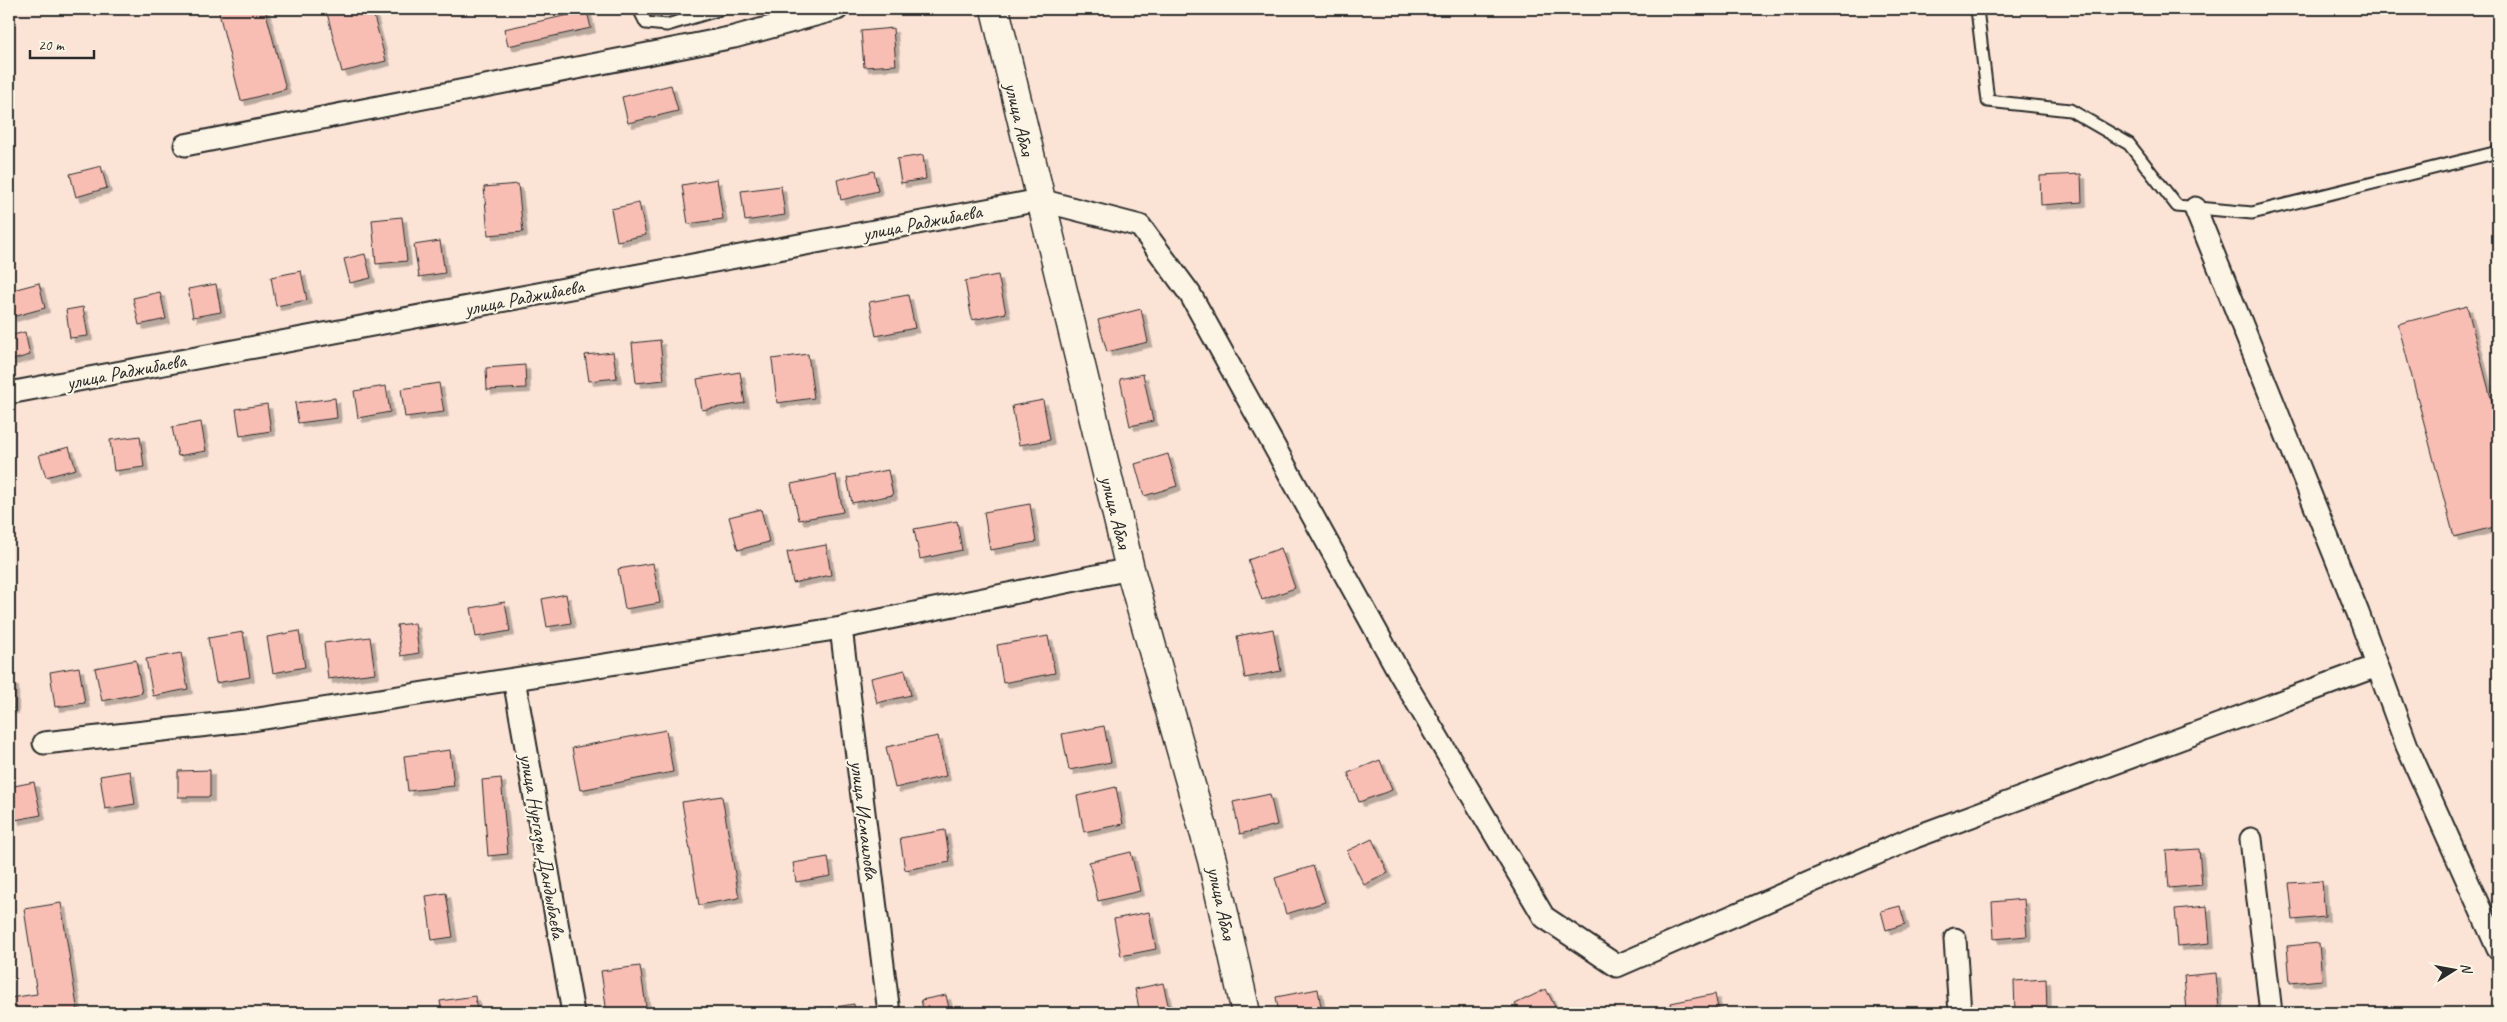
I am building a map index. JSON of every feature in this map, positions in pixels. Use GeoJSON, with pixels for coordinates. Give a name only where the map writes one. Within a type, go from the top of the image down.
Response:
{"type":"FeatureCollection","features":[{"type":"Feature","properties":{"kind":"street"},"geometry":{"type":"LineString","coordinates":[[185,144],[734,37],[789,15],[837,9]]}},
{"type":"Feature","properties":{"kind":"street","name":"улица Абая"},"geometry":{"type":"LineString","coordinates":[[995,9],[1130,569],[1212,860],[1246,1013]]}},
{"type":"Feature","properties":{"kind":"street"},"geometry":{"type":"LineString","coordinates":[[1040,200],[1140,226],[1190,294],[1400,674],[1544,917],[1617,966],[1915,837],[2377,666]]}},
{"type":"Feature","properties":{"kind":"street","name":"улица Раджибаева"},"geometry":{"type":"LineString","coordinates":[[9,393],[1040,200]]}},
{"type":"Feature","properties":{"kind":"street"},"geometry":{"type":"LineString","coordinates":[[2194,208],[2377,666],[2407,746],[2498,949]]}},
{"type":"Feature","properties":{"kind":"street"},"geometry":{"type":"LineString","coordinates":[[44,743],[245,721],[841,628],[1130,569]]}},
{"type":"Feature","properties":{"kind":"street","name":"улица Исмаилова"},"geometry":{"type":"LineString","coordinates":[[841,628],[889,1013]]}},
{"type":"Feature","properties":{"kind":"street","name":"улица Нургазы Дандыбаева"},"geometry":{"type":"LineString","coordinates":[[514,678],[573,1013]]}},
{"type":"Feature","properties":{"kind":"street"},"geometry":{"type":"LineString","coordinates":[[2251,839],[2271,1013]]}},
{"type":"Feature","properties":{"kind":"street"},"geometry":{"type":"LineString","coordinates":[[1955,939],[1960,1013]]}},
{"type":"Feature","properties":{"kind":"lane"},"geometry":{"type":"LineString","coordinates":[[639,9],[646,23],[667,25],[721,9]]}},
{"type":"Feature","properties":{"kind":"lane"},"geometry":{"type":"LineString","coordinates":[[1977,9],[1988,101],[2070,110],[2128,144],[2177,206],[2252,213],[2498,152]]}},
{"type":"Feature","properties":{"kind":"building"},"geometry":{"type":"Polygon","coordinates":[[[218,9],[265,9],[286,89],[241,101],[218,9]]]}},
{"type":"Feature","properties":{"kind":"building"},"geometry":{"type":"Polygon","coordinates":[[[326,9],[372,9],[386,61],[342,72],[326,9]]]}},
{"type":"Feature","properties":{"kind":"building"},"geometry":{"type":"Polygon","coordinates":[[[587,11],[591,28],[508,46],[504,29],[587,11]]]}},
{"type":"Feature","properties":{"kind":"building"},"geometry":{"type":"Polygon","coordinates":[[[893,28],[896,65],[864,67],[861,31],[893,28]]]}},
{"type":"Feature","properties":{"kind":"building"},"geometry":{"type":"Polygon","coordinates":[[[671,85],[678,111],[628,123],[622,97],[671,85]]]}},
{"type":"Feature","properties":{"kind":"building"},"geometry":{"type":"Polygon","coordinates":[[[923,155],[926,179],[901,183],[897,159],[923,155]]]}},
{"type":"Feature","properties":{"kind":"building"},"geometry":{"type":"Polygon","coordinates":[[[101,166],[107,188],[76,197],[70,174],[101,166]]]}},
{"type":"Feature","properties":{"kind":"building"},"geometry":{"type":"Polygon","coordinates":[[[874,171],[878,191],[841,200],[837,180],[874,171]]]}},
{"type":"Feature","properties":{"kind":"building"},"geometry":{"type":"Polygon","coordinates":[[[2081,174],[2082,202],[2041,205],[2040,176],[2081,174]]]}},
{"type":"Feature","properties":{"kind":"building"},"geometry":{"type":"Polygon","coordinates":[[[717,179],[723,219],[688,224],[682,185],[717,179]]]}},
{"type":"Feature","properties":{"kind":"building"},"geometry":{"type":"Polygon","coordinates":[[[518,184],[523,232],[488,235],[484,187],[518,184]]]}},
{"type":"Feature","properties":{"kind":"building"},"geometry":{"type":"Polygon","coordinates":[[[781,186],[785,215],[745,221],[741,191],[781,186]]]}},
{"type":"Feature","properties":{"kind":"building"},"geometry":{"type":"Polygon","coordinates":[[[639,203],[646,235],[617,241],[611,209],[639,203]]]}},
{"type":"Feature","properties":{"kind":"building"},"geometry":{"type":"Polygon","coordinates":[[[402,217],[407,261],[376,264],[372,220],[402,217]]]}},
{"type":"Feature","properties":{"kind":"building"},"geometry":{"type":"Polygon","coordinates":[[[440,241],[445,273],[419,277],[414,245],[440,241]]]}},
{"type":"Feature","properties":{"kind":"building"},"geometry":{"type":"Polygon","coordinates":[[[365,254],[371,278],[350,283],[344,259],[365,254]]]}},
{"type":"Feature","properties":{"kind":"building"},"geometry":{"type":"Polygon","coordinates":[[[301,271],[307,300],[276,306],[271,277],[301,271]]]}},
{"type":"Feature","properties":{"kind":"building"},"geometry":{"type":"Polygon","coordinates":[[[998,275],[1006,313],[972,320],[965,281],[998,275]]]}},
{"type":"Feature","properties":{"kind":"building"},"geometry":{"type":"Polygon","coordinates":[[[39,283],[45,308],[12,317],[9,291],[39,283]]]}},
{"type":"Feature","properties":{"kind":"building"},"geometry":{"type":"Polygon","coordinates":[[[216,284],[221,312],[193,317],[188,289],[216,284]]]}},
{"type":"Feature","properties":{"kind":"building"},"geometry":{"type":"Polygon","coordinates":[[[160,292],[166,319],[139,325],[133,298],[160,292]]]}},
{"type":"Feature","properties":{"kind":"building"},"geometry":{"type":"Polygon","coordinates":[[[908,295],[915,328],[876,336],[869,302],[908,295]]]}},
{"type":"Feature","properties":{"kind":"building"},"geometry":{"type":"Polygon","coordinates":[[[2467,306],[2498,425],[2498,526],[2454,537],[2398,324],[2467,306]]]}},
{"type":"Feature","properties":{"kind":"building"},"geometry":{"type":"Polygon","coordinates":[[[83,307],[88,336],[70,338],[66,310],[83,307]]]}},
{"type":"Feature","properties":{"kind":"building"},"geometry":{"type":"Polygon","coordinates":[[[1141,309],[1148,342],[1107,352],[1098,320],[1141,309]]]}},
{"type":"Feature","properties":{"kind":"building"},"geometry":{"type":"Polygon","coordinates":[[[25,332],[30,355],[9,361],[9,336],[25,332]]]}},
{"type":"Feature","properties":{"kind":"building"},"geometry":{"type":"Polygon","coordinates":[[[660,340],[664,380],[636,383],[632,343],[660,340]]]}},
{"type":"Feature","properties":{"kind":"building"},"geometry":{"type":"Polygon","coordinates":[[[613,352],[617,378],[589,381],[585,355],[613,352]]]}},
{"type":"Feature","properties":{"kind":"building"},"geometry":{"type":"Polygon","coordinates":[[[808,354],[814,398],[777,403],[772,359],[808,354]]]}},
{"type":"Feature","properties":{"kind":"building"},"geometry":{"type":"Polygon","coordinates":[[[525,365],[526,388],[487,390],[486,368],[525,365]]]}},
{"type":"Feature","properties":{"kind":"building"},"geometry":{"type":"Polygon","coordinates":[[[740,372],[745,403],[702,410],[697,379],[740,372]]]}},
{"type":"Feature","properties":{"kind":"building"},"geometry":{"type":"Polygon","coordinates":[[[1143,374],[1153,421],[1130,426],[1120,379],[1143,374]]]}},
{"type":"Feature","properties":{"kind":"building"},"geometry":{"type":"Polygon","coordinates":[[[439,383],[444,412],[405,417],[401,389],[439,383]]]}},
{"type":"Feature","properties":{"kind":"building"},"geometry":{"type":"Polygon","coordinates":[[[386,386],[390,412],[358,418],[354,391],[386,386]]]}},
{"type":"Feature","properties":{"kind":"building"},"geometry":{"type":"Polygon","coordinates":[[[335,398],[337,418],[298,423],[295,403],[335,398]]]}},
{"type":"Feature","properties":{"kind":"building"},"geometry":{"type":"Polygon","coordinates":[[[1043,400],[1050,440],[1019,445],[1012,406],[1043,400]]]}},
{"type":"Feature","properties":{"kind":"building"},"geometry":{"type":"Polygon","coordinates":[[[267,404],[271,431],[240,436],[236,409],[267,404]]]}},
{"type":"Feature","properties":{"kind":"building"},"geometry":{"type":"Polygon","coordinates":[[[201,422],[206,451],[178,456],[172,427],[201,422]]]}},
{"type":"Feature","properties":{"kind":"building"},"geometry":{"type":"Polygon","coordinates":[[[140,436],[144,467],[114,471],[110,440],[140,436]]]}},
{"type":"Feature","properties":{"kind":"building"},"geometry":{"type":"Polygon","coordinates":[[[69,447],[76,469],[46,477],[39,455],[69,447]]]}},
{"type":"Feature","properties":{"kind":"building"},"geometry":{"type":"Polygon","coordinates":[[[1168,454],[1177,486],[1144,496],[1135,464],[1168,454]]]}},
{"type":"Feature","properties":{"kind":"building"},"geometry":{"type":"Polygon","coordinates":[[[888,470],[893,495],[852,503],[847,478],[888,470]]]}},
{"type":"Feature","properties":{"kind":"building"},"geometry":{"type":"Polygon","coordinates":[[[836,475],[843,512],[799,520],[791,484],[836,475]]]}},
{"type":"Feature","properties":{"kind":"building"},"geometry":{"type":"Polygon","coordinates":[[[1030,504],[1036,542],[990,550],[984,512],[1030,504]]]}},
{"type":"Feature","properties":{"kind":"building"},"geometry":{"type":"Polygon","coordinates":[[[761,509],[769,542],[738,550],[729,517],[761,509]]]}},
{"type":"Feature","properties":{"kind":"building"},"geometry":{"type":"Polygon","coordinates":[[[957,521],[962,550],[920,559],[914,529],[957,521]]]}},
{"type":"Feature","properties":{"kind":"building"},"geometry":{"type":"Polygon","coordinates":[[[826,545],[831,575],[793,583],[787,552],[826,545]]]}},
{"type":"Feature","properties":{"kind":"building"},"geometry":{"type":"Polygon","coordinates":[[[1281,548],[1295,588],[1262,600],[1248,560],[1281,548]]]}},
{"type":"Feature","properties":{"kind":"building"},"geometry":{"type":"Polygon","coordinates":[[[653,563],[660,603],[625,609],[618,569],[653,563]]]}},
{"type":"Feature","properties":{"kind":"building"},"geometry":{"type":"Polygon","coordinates":[[[566,594],[571,623],[547,627],[542,599],[566,594]]]}},
{"type":"Feature","properties":{"kind":"building"},"geometry":{"type":"Polygon","coordinates":[[[505,602],[510,631],[476,637],[471,608],[505,602]]]}},
{"type":"Feature","properties":{"kind":"building"},"geometry":{"type":"Polygon","coordinates":[[[415,623],[419,653],[401,656],[397,625],[415,623]]]}},
{"type":"Feature","properties":{"kind":"building"},"geometry":{"type":"Polygon","coordinates":[[[1273,629],[1281,671],[1245,678],[1237,636],[1273,629]]]}},
{"type":"Feature","properties":{"kind":"building"},"geometry":{"type":"Polygon","coordinates":[[[299,631],[305,667],[273,673],[267,637],[299,631]]]}},
{"type":"Feature","properties":{"kind":"building"},"geometry":{"type":"Polygon","coordinates":[[[243,632],[250,677],[216,683],[208,638],[243,632]]]}},
{"type":"Feature","properties":{"kind":"building"},"geometry":{"type":"Polygon","coordinates":[[[1048,636],[1055,673],[1003,683],[997,645],[1048,636]]]}},
{"type":"Feature","properties":{"kind":"building"},"geometry":{"type":"Polygon","coordinates":[[[370,637],[375,673],[328,679],[324,643],[370,637]]]}},
{"type":"Feature","properties":{"kind":"building"},"geometry":{"type":"Polygon","coordinates":[[[181,653],[188,689],[153,696],[146,659],[181,653]]]}},
{"type":"Feature","properties":{"kind":"building"},"geometry":{"type":"Polygon","coordinates":[[[136,660],[142,693],[102,701],[95,668],[136,660]]]}},
{"type":"Feature","properties":{"kind":"building"},"geometry":{"type":"Polygon","coordinates":[[[79,667],[85,703],[55,707],[50,672],[79,667]]]}},
{"type":"Feature","properties":{"kind":"building"},"geometry":{"type":"Polygon","coordinates":[[[905,670],[911,695],[877,703],[871,678],[905,670]]]}},
{"type":"Feature","properties":{"kind":"building"},"geometry":{"type":"Polygon","coordinates":[[[9,682],[14,682],[14,709],[9,709],[9,682]]]}},
{"type":"Feature","properties":{"kind":"building"},"geometry":{"type":"Polygon","coordinates":[[[1104,726],[1111,762],[1069,770],[1062,734],[1104,726]]]}},
{"type":"Feature","properties":{"kind":"building"},"geometry":{"type":"Polygon","coordinates":[[[666,730],[673,772],[580,790],[572,748],[666,730]]]}},
{"type":"Feature","properties":{"kind":"building"},"geometry":{"type":"Polygon","coordinates":[[[938,736],[946,776],[895,788],[886,747],[938,736]]]}},
{"type":"Feature","properties":{"kind":"building"},"geometry":{"type":"Polygon","coordinates":[[[450,750],[454,786],[408,791],[404,756],[450,750]]]}},
{"type":"Feature","properties":{"kind":"building"},"geometry":{"type":"Polygon","coordinates":[[[1380,760],[1392,790],[1359,802],[1348,773],[1380,760]]]}},
{"type":"Feature","properties":{"kind":"building"},"geometry":{"type":"Polygon","coordinates":[[[210,770],[210,797],[178,797],[178,771],[210,770]]]}},
{"type":"Feature","properties":{"kind":"building"},"geometry":{"type":"Polygon","coordinates":[[[130,771],[135,804],[105,809],[100,776],[130,771]]]}},
{"type":"Feature","properties":{"kind":"building"},"geometry":{"type":"Polygon","coordinates":[[[501,778],[508,854],[488,856],[482,780],[501,778]]]}},
{"type":"Feature","properties":{"kind":"building"},"geometry":{"type":"Polygon","coordinates":[[[34,782],[41,815],[15,820],[9,787],[34,782]]]}},
{"type":"Feature","properties":{"kind":"building"},"geometry":{"type":"Polygon","coordinates":[[[1116,787],[1123,824],[1084,832],[1077,796],[1116,787]]]}},
{"type":"Feature","properties":{"kind":"building"},"geometry":{"type":"Polygon","coordinates":[[[1270,794],[1277,825],[1240,834],[1233,802],[1270,794]]]}},
{"type":"Feature","properties":{"kind":"building"},"geometry":{"type":"Polygon","coordinates":[[[722,796],[739,898],[699,905],[682,802],[722,796]]]}},
{"type":"Feature","properties":{"kind":"building"},"geometry":{"type":"Polygon","coordinates":[[[945,830],[950,862],[905,870],[900,838],[945,830]]]}},
{"type":"Feature","properties":{"kind":"building"},"geometry":{"type":"Polygon","coordinates":[[[1372,839],[1388,873],[1364,885],[1347,851],[1372,839]]]}},
{"type":"Feature","properties":{"kind":"building"},"geometry":{"type":"Polygon","coordinates":[[[2199,849],[2202,885],[2169,888],[2166,851],[2199,849]]]}},
{"type":"Feature","properties":{"kind":"building"},"geometry":{"type":"Polygon","coordinates":[[[1131,852],[1140,891],[1098,901],[1089,862],[1131,852]]]}},
{"type":"Feature","properties":{"kind":"building"},"geometry":{"type":"Polygon","coordinates":[[[828,857],[831,876],[796,882],[793,863],[828,857]]]}},
{"type":"Feature","properties":{"kind":"building"},"geometry":{"type":"Polygon","coordinates":[[[1313,866],[1325,902],[1286,914],[1275,878],[1313,866]]]}},
{"type":"Feature","properties":{"kind":"building"},"geometry":{"type":"Polygon","coordinates":[[[2322,881],[2325,917],[2293,920],[2289,883],[2322,881]]]}},
{"type":"Feature","properties":{"kind":"building"},"geometry":{"type":"Polygon","coordinates":[[[446,893],[453,937],[432,940],[426,896],[446,893]]]}},
{"type":"Feature","properties":{"kind":"building"},"geometry":{"type":"Polygon","coordinates":[[[2024,899],[2027,936],[1994,939],[1992,902],[2024,899]]]}},
{"type":"Feature","properties":{"kind":"building"},"geometry":{"type":"Polygon","coordinates":[[[61,903],[78,1013],[9,1013],[9,998],[37,994],[24,909],[61,903]]]}},
{"type":"Feature","properties":{"kind":"building"},"geometry":{"type":"Polygon","coordinates":[[[1900,906],[1905,924],[1886,930],[1881,911],[1900,906]]]}},
{"type":"Feature","properties":{"kind":"building"},"geometry":{"type":"Polygon","coordinates":[[[2207,906],[2210,943],[2178,946],[2175,909],[2207,906]]]}},
{"type":"Feature","properties":{"kind":"building"},"geometry":{"type":"Polygon","coordinates":[[[1149,912],[1156,949],[1121,956],[1114,919],[1149,912]]]}},
{"type":"Feature","properties":{"kind":"building"},"geometry":{"type":"Polygon","coordinates":[[[2319,943],[2322,980],[2290,983],[2287,946],[2319,943]]]}},
{"type":"Feature","properties":{"kind":"building"},"geometry":{"type":"Polygon","coordinates":[[[640,966],[647,1013],[607,1013],[601,971],[640,966]]]}},
{"type":"Feature","properties":{"kind":"building"},"geometry":{"type":"Polygon","coordinates":[[[2216,973],[2219,1010],[2187,1012],[2184,976],[2216,973]]]}},
{"type":"Feature","properties":{"kind":"building"},"geometry":{"type":"Polygon","coordinates":[[[2046,979],[2047,1011],[2015,1013],[2014,981],[2046,979]]]}},
{"type":"Feature","properties":{"kind":"building"},"geometry":{"type":"Polygon","coordinates":[[[1163,983],[1170,1013],[1140,1013],[1135,989],[1163,983]]]}},
{"type":"Feature","properties":{"kind":"building"},"geometry":{"type":"Polygon","coordinates":[[[1318,989],[1322,1013],[1279,1013],[1276,997],[1318,989]]]}},
{"type":"Feature","properties":{"kind":"building"},"geometry":{"type":"Polygon","coordinates":[[[1546,989],[1558,1013],[1520,1013],[1515,1004],[1546,989]]]}},
{"type":"Feature","properties":{"kind":"building"},"geometry":{"type":"Polygon","coordinates":[[[1715,994],[1719,1013],[1673,1013],[1671,1003],[1715,994]]]}},
{"type":"Feature","properties":{"kind":"building"},"geometry":{"type":"Polygon","coordinates":[[[946,995],[950,1013],[924,1013],[921,1000],[946,995]]]}},
{"type":"Feature","properties":{"kind":"building"},"geometry":{"type":"Polygon","coordinates":[[[475,996],[477,1013],[442,1013],[440,1001],[475,996]]]}},
{"type":"Feature","properties":{"kind":"building"},"geometry":{"type":"Polygon","coordinates":[[[854,1004],[855,1013],[819,1013],[818,1010],[854,1004]]]}},
{"type":"Feature","properties":{"kind":"building"},"geometry":{"type":"Polygon","coordinates":[[[2328,1009],[2328,1013],[2295,1013],[2295,1011],[2328,1009]]]}}]}
